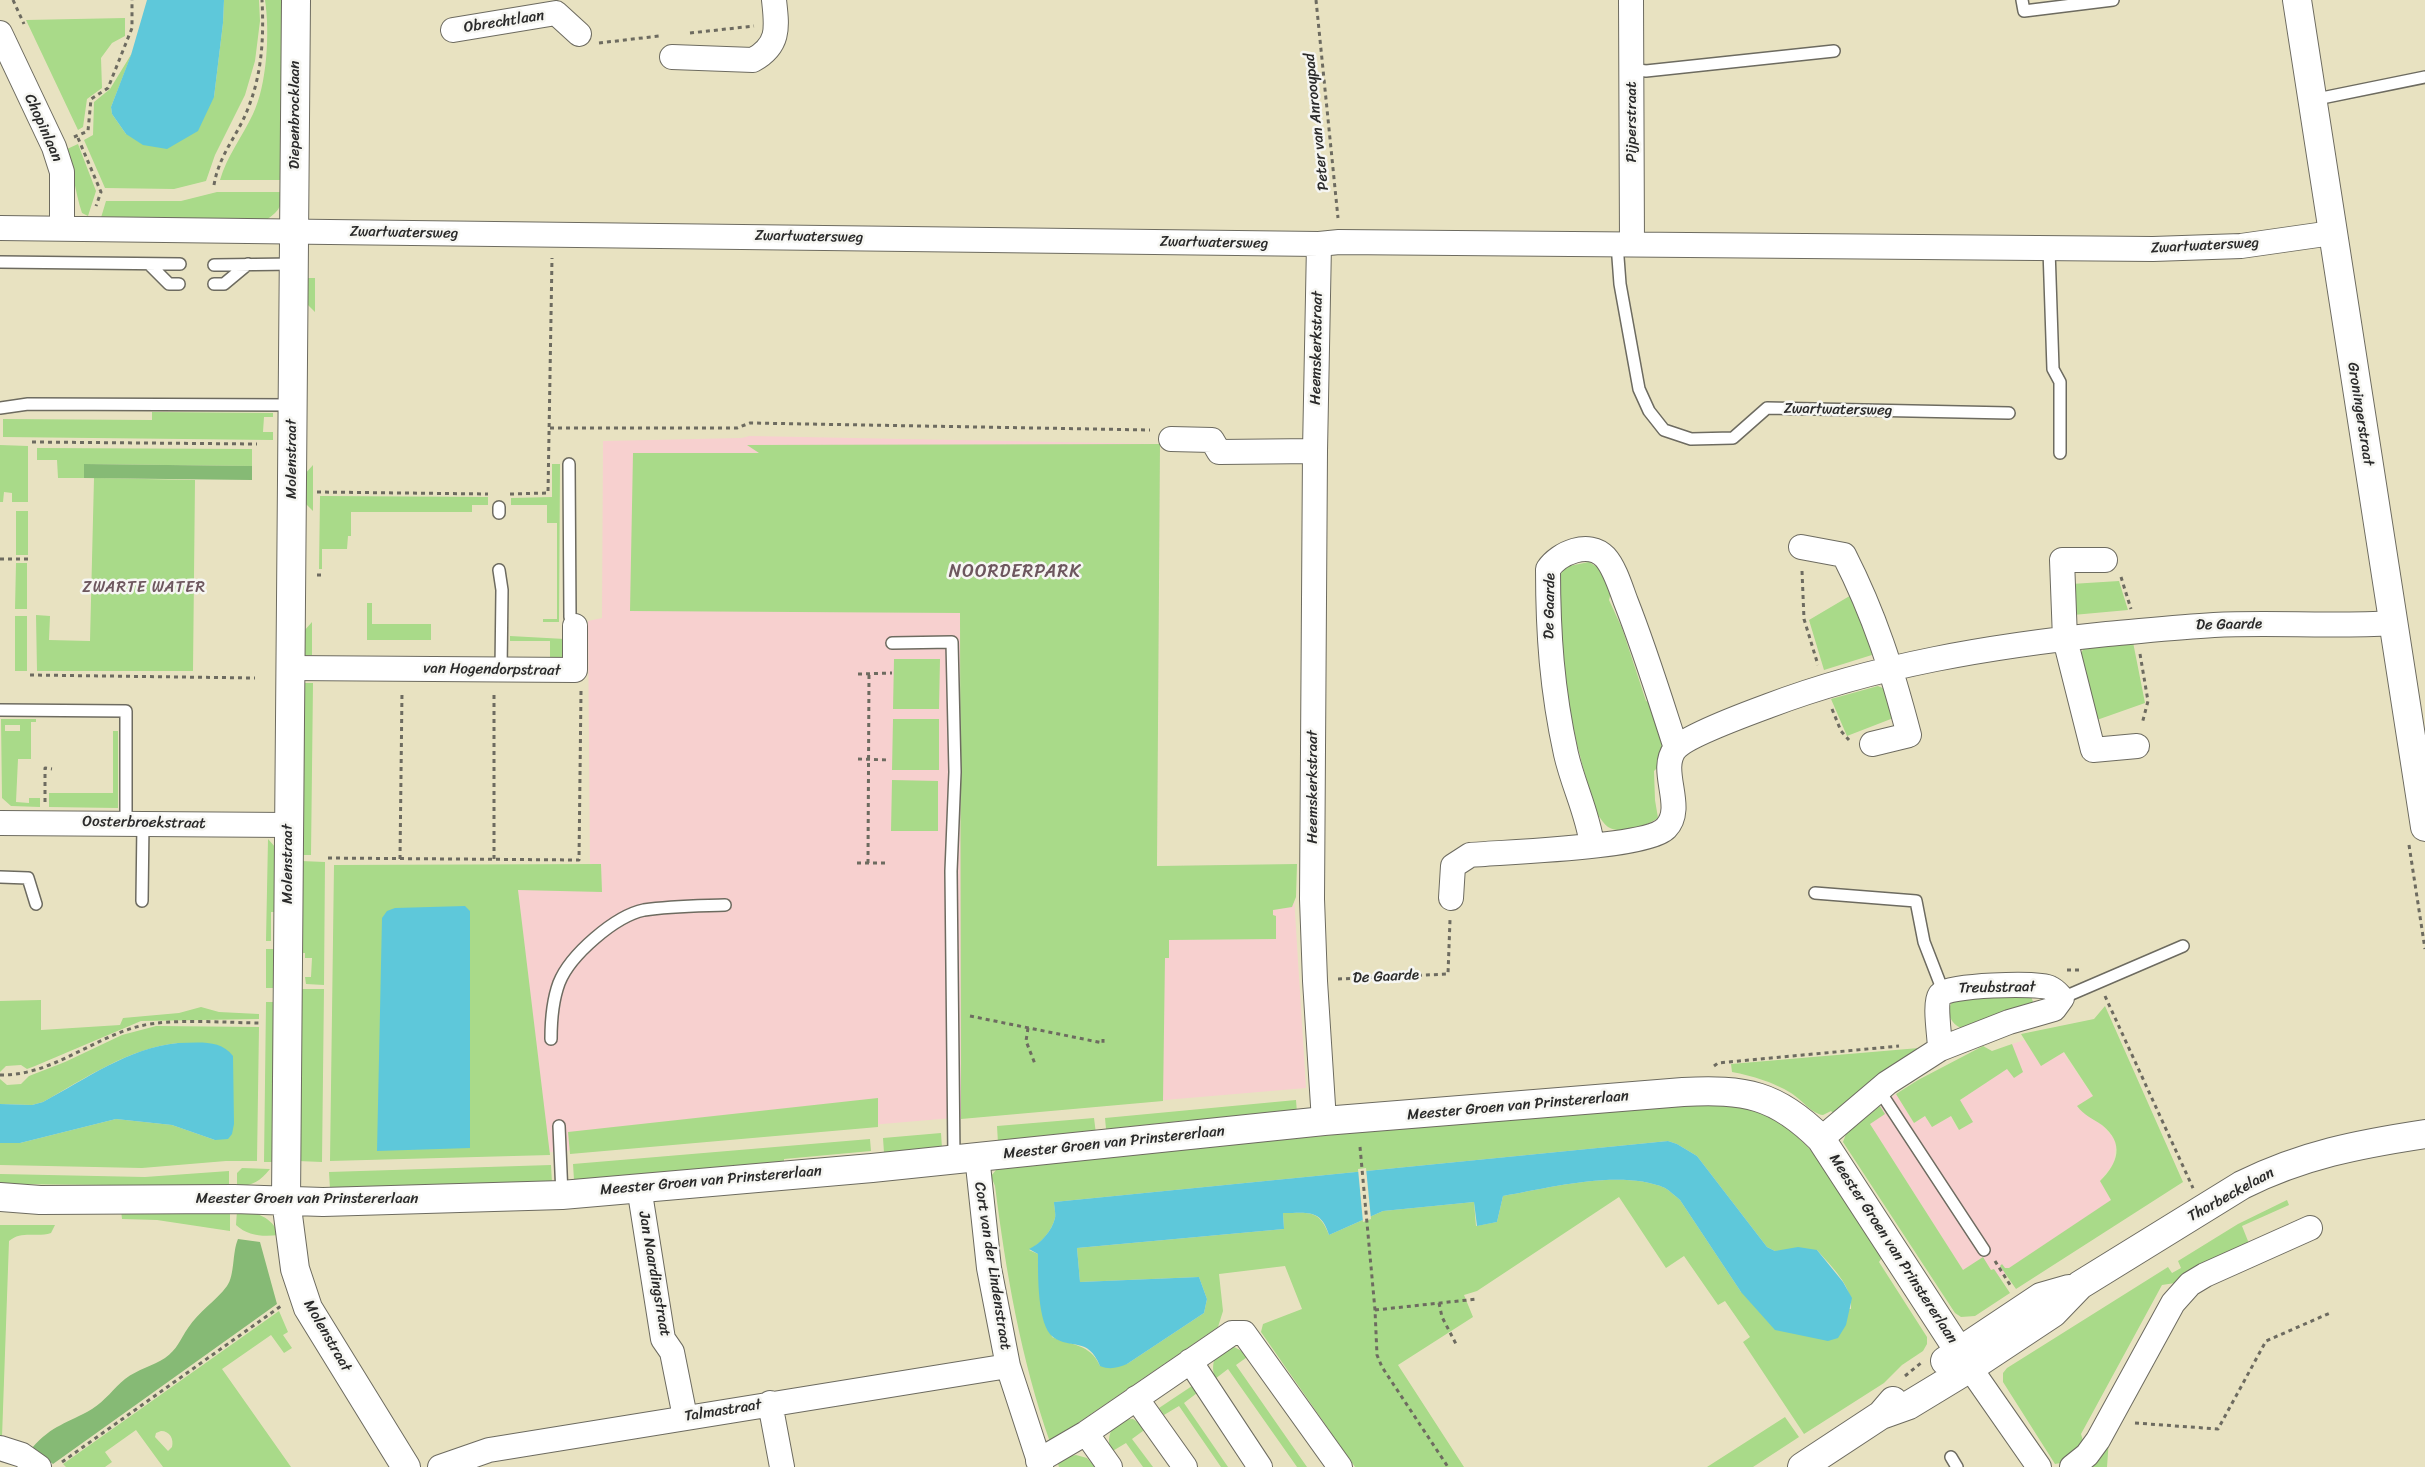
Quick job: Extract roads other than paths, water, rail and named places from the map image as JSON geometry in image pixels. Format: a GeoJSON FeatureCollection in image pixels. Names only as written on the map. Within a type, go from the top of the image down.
{"type":"FeatureCollection","features":[{"type":"Feature","properties":{"kind":"street","name":"Diepenbrocklaan"},"geometry":{"type":"LineString","coordinates":[[295,231],[296,0]]}},
{"type":"Feature","properties":{"kind":"street"},"geometry":{"type":"LineString","coordinates":[[672,57],[753,60],[764,54],[776,33],[774,0]]}},
{"type":"Feature","properties":{"kind":"street","name":"Pijperstraat"},"geometry":{"type":"LineString","coordinates":[[1625,244],[1631,69],[1631,0]]}},
{"type":"Feature","properties":{"kind":"street","name":"Groningerstraat"},"geometry":{"type":"LineString","coordinates":[[2297,0],[2393,623],[2411,708],[2425,827]]}},
{"type":"Feature","properties":{"kind":"street","name":"Obrechtlaan"},"geometry":{"type":"LineString","coordinates":[[453,30],[555,7],[579,34]]}},
{"type":"Feature","properties":{"kind":"street","name":"Chopinlaan"},"geometry":{"type":"LineString","coordinates":[[0,32],[54,147],[62,172],[62,228]]}},
{"type":"Feature","properties":{"kind":"street","name":"Zwartwatersweg"},"geometry":{"type":"LineString","coordinates":[[0,228],[2049,249],[2153,249],[2241,246],[2332,233]]}},
{"type":"Feature","properties":{"kind":"street","name":"Molenstraat"},"geometry":{"type":"LineString","coordinates":[[295,231],[286,1200],[295,1269],[308,1308],[406,1467]]}},
{"type":"Feature","properties":{"kind":"street","name":"Heemskerkstraat"},"geometry":{"type":"LineString","coordinates":[[1324,1122],[1312,899],[1315,451],[1329,243]]}},
{"type":"Feature","properties":{"kind":"street"},"geometry":{"type":"LineString","coordinates":[[1171,439],[1212,440],[1219,452],[1315,451]]}},
{"type":"Feature","properties":{"kind":"street"},"geometry":{"type":"LineString","coordinates":[[1801,547],[1844,556],[1867,600],[1892,669],[1909,735],[1872,744]]}},
{"type":"Feature","properties":{"kind":"street","name":"De Gaarde"},"geometry":{"type":"LineString","coordinates":[[1592,846],[1590,830],[1566,756],[1552,682],[1548,636],[1548,569],[1553,562],[1565,554],[1579,550],[1592,550],[1605,557],[1619,584],[1641,642],[1676,748]]}},
{"type":"Feature","properties":{"kind":"street"},"geometry":{"type":"LineString","coordinates":[[2105,560],[2062,560],[2065,638],[2093,750],[2136,746]]}},
{"type":"Feature","properties":{"kind":"street","name":"De Gaarde"},"geometry":{"type":"LineString","coordinates":[[1451,898],[1453,866],[1470,855],[1592,846],[1647,838],[1659,834],[1667,827],[1672,817],[1671,758],[1676,748],[1699,735],[1769,706],[1825,687],[1892,669],[1980,649],[2065,638],[2208,625],[2393,623]]}},
{"type":"Feature","properties":{"kind":"street","name":"van Hogendorpstraat"},"geometry":{"type":"LineString","coordinates":[[290,668],[574,670],[575,626]]}},
{"type":"Feature","properties":{"kind":"street","name":"Oosterbroekstraat"},"geometry":{"type":"LineString","coordinates":[[0,823],[289,825]]}},
{"type":"Feature","properties":{"kind":"street","name":"Treubstraat"},"geometry":{"type":"LineString","coordinates":[[1821,1139],[1879,1090],[1940,1049],[2009,1022],[2054,1010],[2062,998],[2050,987],[1960,987],[1943,991],[1939,995],[1938,1004],[1940,1049]]}},
{"type":"Feature","properties":{"kind":"street","name":"Meester Groen van Prinstererlaan"},"geometry":{"type":"LineString","coordinates":[[0,1197],[40,1200],[286,1200],[323,1202],[562,1194],[965,1158],[1324,1122],[1683,1092],[1734,1091],[1764,1099],[1794,1115],[1821,1139],[1965,1360],[2039,1467]]}},
{"type":"Feature","properties":{"kind":"street","name":"Thorbeckelaan"},"geometry":{"type":"LineString","coordinates":[[1802,1467],[1881,1415],[1902,1392],[2053,1313],[2080,1285],[2220,1198],[2264,1174],[2337,1149],[2425,1134]]}},
{"type":"Feature","properties":{"kind":"street","name":"Cort van der Lindenstraat"},"geometry":{"type":"LineString","coordinates":[[965,1158],[1008,1366],[1039,1464],[1232,1333],[1244,1333],[1340,1467]]}},
{"type":"Feature","properties":{"kind":"street","name":"Jan Naardingstraat"},"geometry":{"type":"LineString","coordinates":[[639,1187],[663,1339],[672,1352],[685,1417]]}},
{"type":"Feature","properties":{"kind":"street"},"geometry":{"type":"LineString","coordinates":[[2072,1467],[2086,1455],[2098,1440],[2173,1303],[2186,1287],[2204,1275],[2310,1228]]}},
{"type":"Feature","properties":{"kind":"street"},"geometry":{"type":"LineString","coordinates":[[1190,1361],[1260,1467]]}},
{"type":"Feature","properties":{"kind":"street","name":"Talmastraat"},"geometry":{"type":"LineString","coordinates":[[440,1467],[489,1450],[770,1403],[1008,1366]]}},
{"type":"Feature","properties":{"kind":"street"},"geometry":{"type":"LineString","coordinates":[[1136,1398],[1185,1467]]}},
{"type":"Feature","properties":{"kind":"street"},"geometry":{"type":"LineString","coordinates":[[770,1403],[782,1467]]}},
{"type":"Feature","properties":{"kind":"street"},"geometry":{"type":"LineString","coordinates":[[1086,1433],[1110,1467]]}},
{"type":"Feature","properties":{"kind":"street"},"geometry":{"type":"LineString","coordinates":[[0,1448],[22,1456],[39,1467]]}},
{"type":"Feature","properties":{"kind":"lane"},"geometry":{"type":"LineString","coordinates":[[2022,0],[2024,11],[2113,0]]}},
{"type":"Feature","properties":{"kind":"lane"},"geometry":{"type":"LineString","coordinates":[[1631,69],[1646,70],[1834,51]]}},
{"type":"Feature","properties":{"kind":"lane"},"geometry":{"type":"LineString","coordinates":[[2312,100],[2425,77]]}},
{"type":"Feature","properties":{"kind":"lane","name":"Zwartwatersweg"},"geometry":{"type":"LineString","coordinates":[[1625,244],[1620,284],[1639,389],[1655,419],[1664,430],[1691,439],[1733,438],[1767,408],[2009,413]]}},
{"type":"Feature","properties":{"kind":"lane"},"geometry":{"type":"LineString","coordinates":[[2049,249],[2053,369],[2060,382],[2060,454]]}},
{"type":"Feature","properties":{"kind":"lane"},"geometry":{"type":"LineString","coordinates":[[0,262],[180,264]]}},
{"type":"Feature","properties":{"kind":"lane"},"geometry":{"type":"LineString","coordinates":[[149,264],[169,284],[179,284]]}},
{"type":"Feature","properties":{"kind":"lane"},"geometry":{"type":"LineString","coordinates":[[214,264],[295,264]]}},
{"type":"Feature","properties":{"kind":"lane"},"geometry":{"type":"LineString","coordinates":[[214,284],[224,284],[248,264]]}},
{"type":"Feature","properties":{"kind":"lane"},"geometry":{"type":"LineString","coordinates":[[0,408],[28,404],[293,405]]}},
{"type":"Feature","properties":{"kind":"lane","name":"van Hogendorpstraat"},"geometry":{"type":"LineString","coordinates":[[569,464],[570,617],[575,626]]}},
{"type":"Feature","properties":{"kind":"lane"},"geometry":{"type":"LineString","coordinates":[[498,670],[502,590],[499,570]]}},
{"type":"Feature","properties":{"kind":"lane"},"geometry":{"type":"LineString","coordinates":[[892,643],[952,642],[955,772],[951,871],[953,1012],[965,1158]]}},
{"type":"Feature","properties":{"kind":"lane"},"geometry":{"type":"LineString","coordinates":[[0,710],[126,710],[142,901]]}},
{"type":"Feature","properties":{"kind":"lane"},"geometry":{"type":"LineString","coordinates":[[0,877],[28,878],[36,904]]}},
{"type":"Feature","properties":{"kind":"lane"},"geometry":{"type":"LineString","coordinates":[[1815,893],[1916,901],[1924,942],[1943,991]]}},
{"type":"Feature","properties":{"kind":"lane"},"geometry":{"type":"LineString","coordinates":[[551,1040],[551,1018],[560,981],[570,966],[617,920],[643,911],[724,905]]}},
{"type":"Feature","properties":{"kind":"lane"},"geometry":{"type":"LineString","coordinates":[[2062,998],[2183,946]]}},
{"type":"Feature","properties":{"kind":"lane"},"geometry":{"type":"LineString","coordinates":[[1879,1090],[1984,1250]]}},
{"type":"Feature","properties":{"kind":"lane"},"geometry":{"type":"LineString","coordinates":[[559,1126],[562,1194]]}},
{"type":"Feature","properties":{"kind":"water"},"geometry":{"type":"Polygon","coordinates":[[[147,0],[224,0],[214,97],[198,131],[167,149],[143,145],[126,134],[112,114],[111,107],[131,55],[147,0]]]}},
{"type":"Feature","properties":{"kind":"water"},"geometry":{"type":"Polygon","coordinates":[[[465,906],[470,911],[470,1148],[377,1151],[382,918],[387,911],[395,908],[465,906]]]}},
{"type":"Feature","properties":{"kind":"water"},"geometry":{"type":"Polygon","coordinates":[[[178,1043],[215,1044],[233,1056],[234,1124],[232,1134],[228,1139],[215,1140],[172,1125],[116,1119],[20,1143],[0,1143],[0,1104],[32,1105],[43,1102],[125,1058],[142,1051],[178,1043]]]}},
{"type":"Feature","properties":{"kind":"water"},"geometry":{"type":"Polygon","coordinates":[[[1668,1141],[1697,1156],[1767,1247],[1775,1251],[1798,1247],[1817,1250],[1843,1282],[1852,1298],[1846,1325],[1838,1338],[1828,1341],[1775,1330],[1741,1292],[1680,1200],[1665,1188],[1627,1180],[1585,1182],[1503,1196],[1497,1222],[1477,1226],[1474,1202],[1383,1211],[1329,1235],[1326,1226],[1317,1216],[1306,1213],[1283,1213],[1284,1229],[1077,1248],[1080,1282],[1199,1277],[1207,1299],[1204,1313],[1127,1364],[1110,1368],[1100,1366],[1095,1357],[1085,1347],[1066,1343],[1053,1337],[1044,1322],[1041,1310],[1038,1254],[1029,1249],[1041,1240],[1051,1228],[1055,1216],[1054,1202],[1668,1141]]]}},
{"type":"Feature","properties":{"kind":"district","name":"NOORDERPARK"},"geometry":{"type":"Point","coordinates":[1015,572]}},
{"type":"Feature","properties":{"kind":"district","name":"ZWARTE WATER"},"geometry":{"type":"Point","coordinates":[144,588]}}]}
